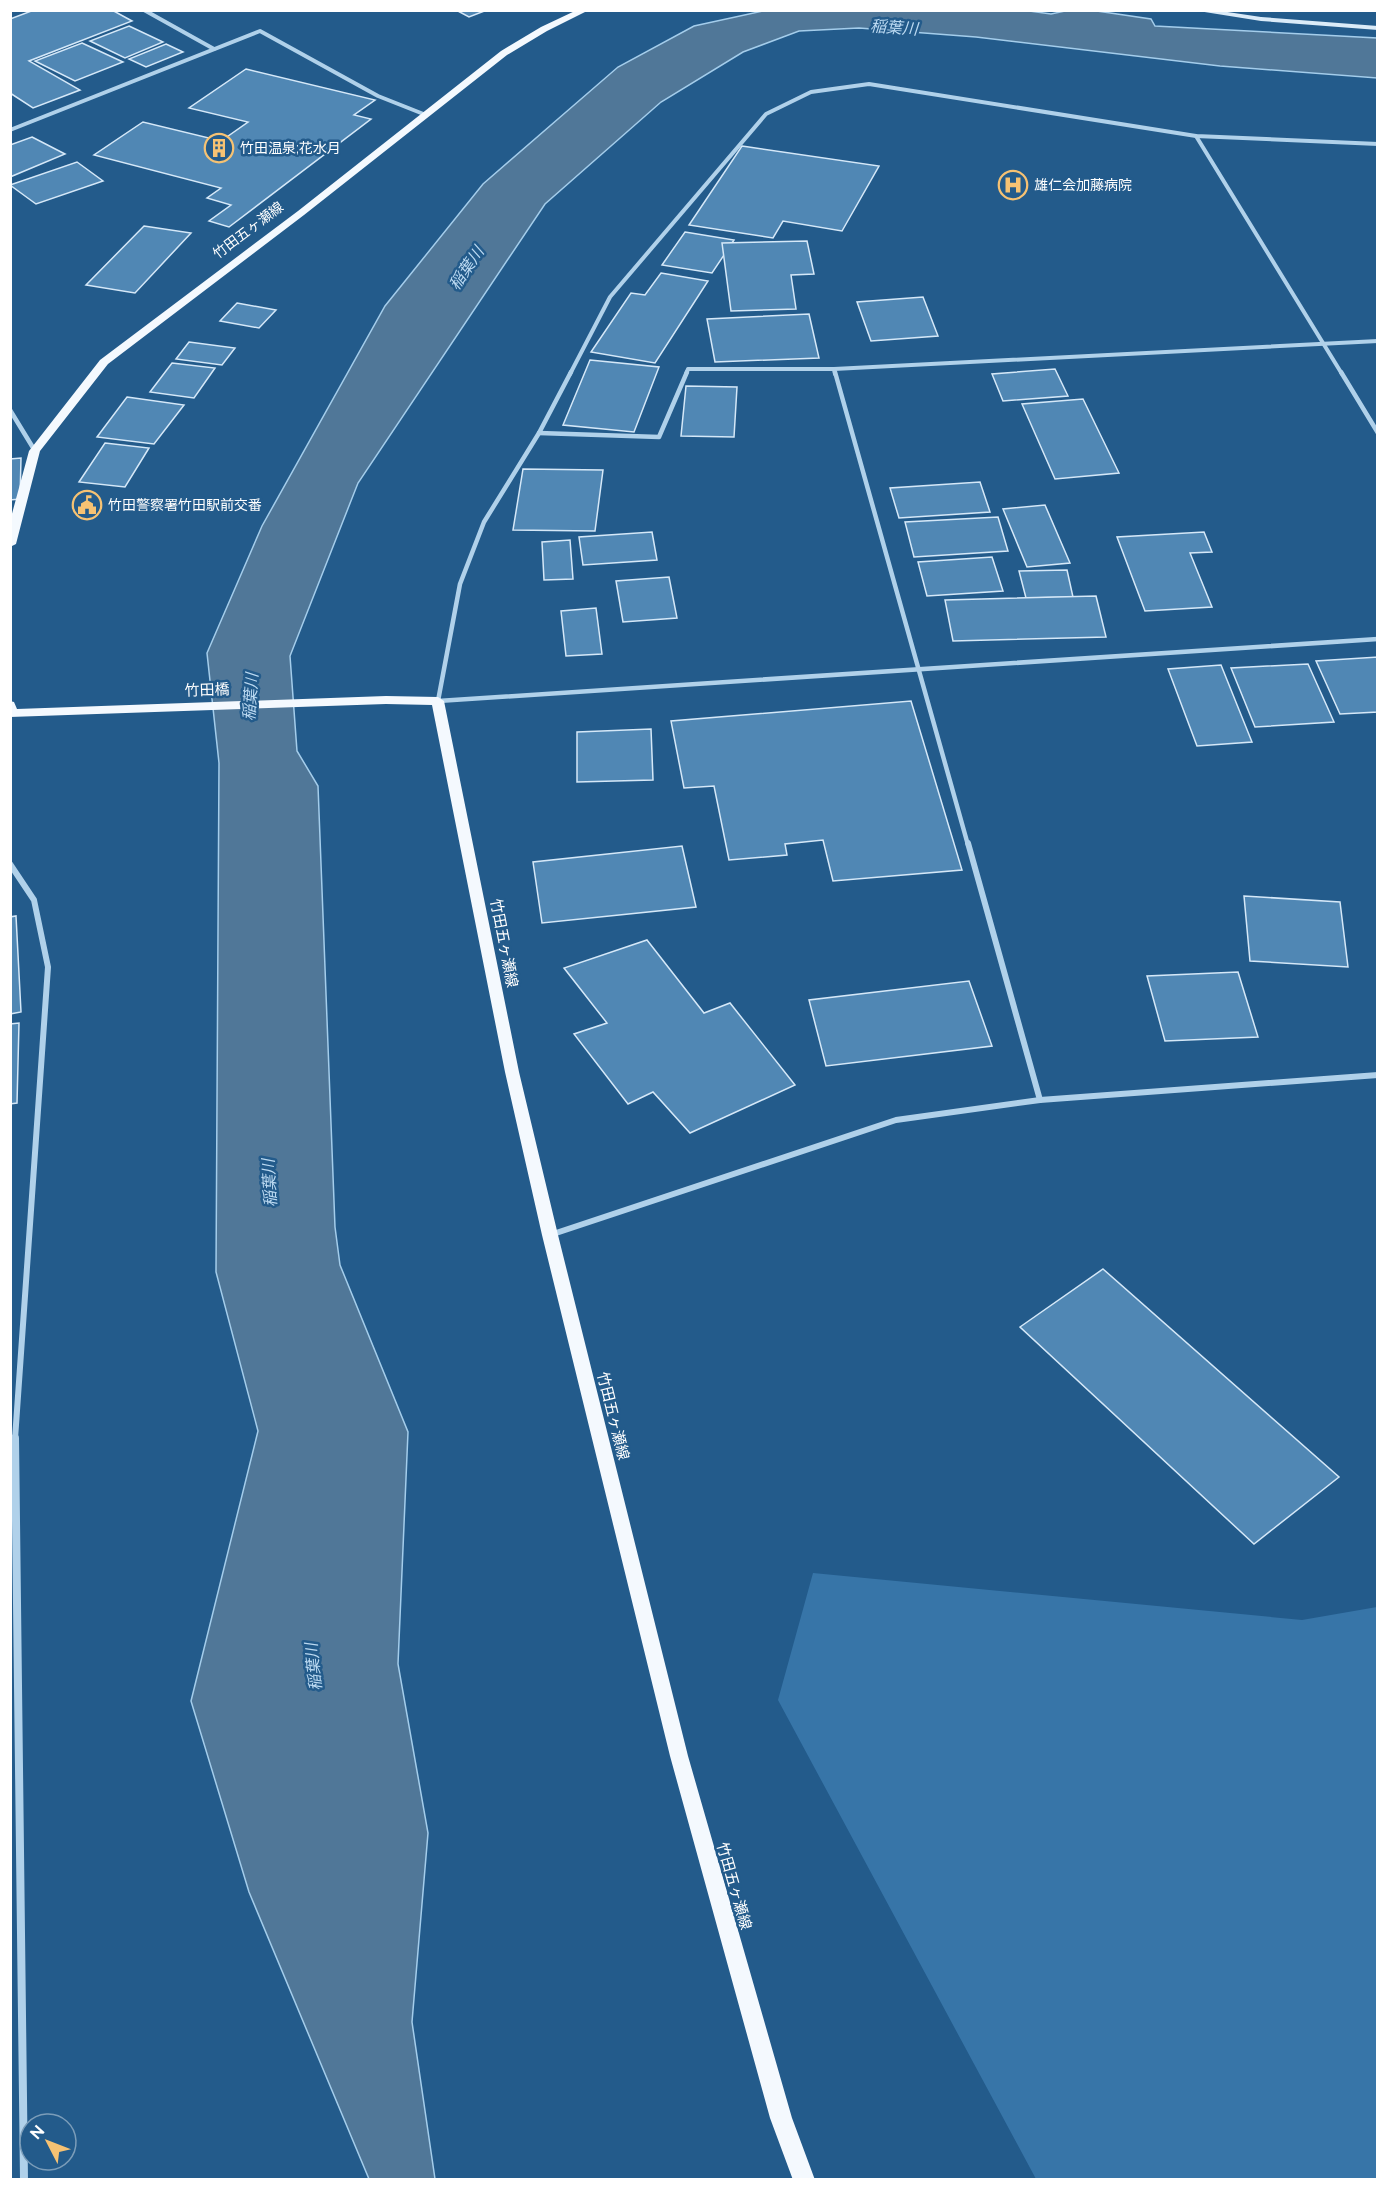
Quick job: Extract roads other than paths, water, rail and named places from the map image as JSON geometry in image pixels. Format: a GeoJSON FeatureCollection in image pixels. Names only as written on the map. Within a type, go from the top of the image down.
{"type":"FeatureCollection","features":[{"type":"Feature","properties":{"kind":"main road","name":"竹田五ヶ瀬線"},"geometry":{"type":"LineString","coordinates":[[10,544],[35,451],[104,362],[426,116],[504,53],[543,29],[585,10]]}},
{"type":"Feature","properties":{"kind":"main road","name":"竹田橋"},"geometry":{"type":"LineString","coordinates":[[11,712],[386,700],[438,702]]}},
{"type":"Feature","properties":{"kind":"main road","name":"竹田五ヶ瀬線"},"geometry":{"type":"LineString","coordinates":[[438,702],[512,1072],[679,1756],[781,2118],[804,2180]]}},
{"type":"Feature","properties":{"kind":"street"},"geometry":{"type":"LineString","coordinates":[[144,10],[214,49]]}},
{"type":"Feature","properties":{"kind":"street"},"geometry":{"type":"LineString","coordinates":[[1195,10],[1262,19],[1377,28]]}},
{"type":"Feature","properties":{"kind":"street"},"geometry":{"type":"LineString","coordinates":[[10,130],[260,31],[378,96],[426,116]]}},
{"type":"Feature","properties":{"kind":"street"},"geometry":{"type":"LineString","coordinates":[[1377,144],[1196,136],[868,84],[811,92],[766,114],[610,297],[539,433],[484,522],[464,574],[438,702],[1377,639]]}},
{"type":"Feature","properties":{"kind":"street"},"geometry":{"type":"LineString","coordinates":[[1196,136],[1377,433]]}},
{"type":"Feature","properties":{"kind":"street"},"geometry":{"type":"LineString","coordinates":[[539,433],[659,437],[688,369],[834,369],[1377,341]]}},
{"type":"Feature","properties":{"kind":"street"},"geometry":{"type":"LineString","coordinates":[[834,369],[1040,1100]]}},
{"type":"Feature","properties":{"kind":"street"},"geometry":{"type":"LineString","coordinates":[[10,410],[35,451]]}},
{"type":"Feature","properties":{"kind":"street"},"geometry":{"type":"LineString","coordinates":[[10,864],[34,900],[48,967],[14,1447],[24,2180]]}},
{"type":"Feature","properties":{"kind":"street"},"geometry":{"type":"LineString","coordinates":[[550,1235],[896,1120],[1040,1100],[1377,1075]]}},
{"type":"Feature","properties":{"kind":"water","name":"稲葉川"},"geometry":{"type":"Polygon","coordinates":[[[767,10],[1022,10],[1051,14],[1090,10],[1151,19],[1155,26],[1377,38],[1377,78],[1220,66],[976,37],[859,28],[799,31],[743,52],[661,102],[545,204],[358,483],[290,656],[297,751],[318,786],[335,1227],[340,1265],[408,1432],[398,1664],[428,1833],[412,2022],[435,2179],[369,2179],[249,1892],[191,1701],[258,1431],[216,1272],[219,763],[207,653],[262,526],[385,306],[483,184],[618,67],[694,26],[767,10]]]}},
{"type":"Feature","properties":{"kind":"place","name":"竹田温泉;花水月"},"geometry":{"type":"Point","coordinates":[219,148]}},
{"type":"Feature","properties":{"kind":"place","name":"雄仁会加藤病院"},"geometry":{"type":"Point","coordinates":[1013,185]}},
{"type":"Feature","properties":{"kind":"place","name":"竹田警察署竹田駅前交番"},"geometry":{"type":"Point","coordinates":[87,505]}}]}
